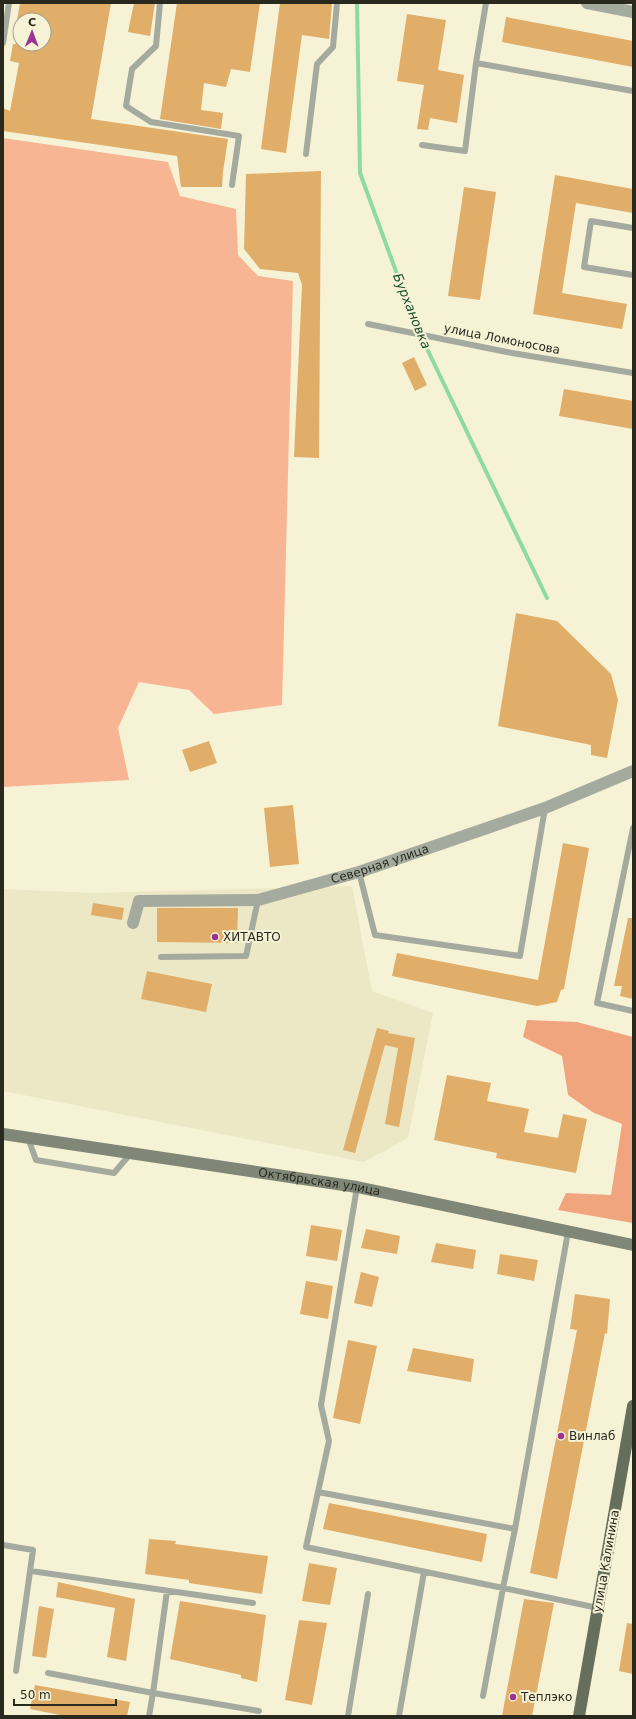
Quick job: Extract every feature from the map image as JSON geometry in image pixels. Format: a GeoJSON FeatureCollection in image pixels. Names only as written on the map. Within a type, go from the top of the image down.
{"type":"FeatureCollection","features":[{"type":"Feature","properties":{"kind":"main road","name":"Октябрьская улица"},"geometry":{"type":"LineString","coordinates":[[3,1134],[357,1187],[633,1245]]}},
{"type":"Feature","properties":{"kind":"main road","name":"улица Калинина"},"geometry":{"type":"LineString","coordinates":[[579,1716],[633,1406]]}},
{"type":"Feature","properties":{"kind":"street"},"geometry":{"type":"LineString","coordinates":[[587,3],[633,12]]}},
{"type":"Feature","properties":{"kind":"street","name":"Северная улица"},"geometry":{"type":"LineString","coordinates":[[133,923],[139,901],[258,900],[360,872],[545,808],[633,771]]}},
{"type":"Feature","properties":{"kind":"lane"},"geometry":{"type":"LineString","coordinates":[[3,43],[9,3]]}},
{"type":"Feature","properties":{"kind":"lane"},"geometry":{"type":"LineString","coordinates":[[160,3],[156,46],[132,69],[126,106],[151,122],[239,136],[232,186]]}},
{"type":"Feature","properties":{"kind":"lane"},"geometry":{"type":"LineString","coordinates":[[306,154],[317,64],[333,47],[337,3]]}},
{"type":"Feature","properties":{"kind":"lane"},"geometry":{"type":"LineString","coordinates":[[422,145],[465,151],[476,63],[486,3]]}},
{"type":"Feature","properties":{"kind":"lane"},"geometry":{"type":"LineString","coordinates":[[476,63],[633,91]]}},
{"type":"Feature","properties":{"kind":"lane"},"geometry":{"type":"LineString","coordinates":[[633,228],[591,222],[584,267],[633,275]]}},
{"type":"Feature","properties":{"kind":"lane","name":"улица Ломоносова"},"geometry":{"type":"LineString","coordinates":[[368,324],[512,353],[617,371],[633,372]]}},
{"type":"Feature","properties":{"kind":"lane"},"geometry":{"type":"LineString","coordinates":[[360,872],[375,935],[520,956],[545,808]]}},
{"type":"Feature","properties":{"kind":"lane"},"geometry":{"type":"LineString","coordinates":[[633,828],[597,1003],[633,1012]]}},
{"type":"Feature","properties":{"kind":"lane"},"geometry":{"type":"LineString","coordinates":[[161,957],[246,956],[258,900]]}},
{"type":"Feature","properties":{"kind":"lane"},"geometry":{"type":"LineString","coordinates":[[28,1138],[36,1160],[114,1173],[131,1153]]}},
{"type":"Feature","properties":{"kind":"lane"},"geometry":{"type":"LineString","coordinates":[[357,1187],[321,1405],[329,1441],[306,1547],[598,1608]]}},
{"type":"Feature","properties":{"kind":"lane"},"geometry":{"type":"LineString","coordinates":[[483,1696],[515,1529],[568,1232]]}},
{"type":"Feature","properties":{"kind":"lane"},"geometry":{"type":"LineString","coordinates":[[318,1492],[515,1529]]}},
{"type":"Feature","properties":{"kind":"lane"},"geometry":{"type":"LineString","coordinates":[[3,1545],[33,1550],[16,1671]]}},
{"type":"Feature","properties":{"kind":"lane"},"geometry":{"type":"LineString","coordinates":[[31,1571],[253,1603]]}},
{"type":"Feature","properties":{"kind":"lane"},"geometry":{"type":"LineString","coordinates":[[399,1716],[424,1572]]}},
{"type":"Feature","properties":{"kind":"lane"},"geometry":{"type":"LineString","coordinates":[[149,1716],[167,1591]]}},
{"type":"Feature","properties":{"kind":"lane"},"geometry":{"type":"LineString","coordinates":[[348,1716],[368,1594]]}},
{"type":"Feature","properties":{"kind":"lane"},"geometry":{"type":"LineString","coordinates":[[48,1673],[259,1711]]}},
{"type":"Feature","properties":{"kind":"shaded area"},"geometry":{"type":"Polygon","coordinates":[[[3,138],[168,162],[180,196],[236,209],[238,255],[258,276],[293,281],[282,705],[214,714],[189,690],[139,682],[118,728],[129,780],[3,787],[3,138]]]}},
{"type":"Feature","properties":{"kind":"shaded area"},"geometry":{"type":"Polygon","coordinates":[[[352,886],[372,991],[433,1013],[408,1138],[364,1162],[3,1091],[3,889],[93,893],[352,886]]]}},
{"type":"Feature","properties":{"kind":"shaded area"},"geometry":{"type":"Polygon","coordinates":[[[527,1020],[577,1022],[633,1037],[633,1223],[558,1210],[566,1193],[611,1195],[622,1124],[594,1113],[568,1095],[562,1056],[523,1037],[527,1020]]]}},
{"type":"Feature","properties":{"kind":"building"},"geometry":{"type":"Polygon","coordinates":[[[20,3],[111,3],[91,119],[228,139],[222,187],[181,187],[177,156],[3,131],[3,108],[10,111],[19,63],[10,61],[12,50],[12,52],[52,52],[52,12],[18,12],[20,3]]]}},
{"type":"Feature","properties":{"kind":"building"},"geometry":{"type":"Polygon","coordinates":[[[134,3],[155,3],[150,36],[128,32],[134,3]]]}},
{"type":"Feature","properties":{"kind":"building"},"geometry":{"type":"Polygon","coordinates":[[[177,3],[260,3],[250,72],[231,69],[226,87],[204,83],[201,110],[223,113],[221,129],[160,119],[177,3]]]}},
{"type":"Feature","properties":{"kind":"building"},"geometry":{"type":"Polygon","coordinates":[[[280,3],[332,4],[329,39],[302,35],[286,153],[261,149],[280,3]]]}},
{"type":"Feature","properties":{"kind":"building"},"geometry":{"type":"Polygon","coordinates":[[[407,14],[446,20],[438,70],[464,75],[457,123],[430,118],[428,130],[417,129],[424,85],[397,81],[407,14]]]}},
{"type":"Feature","properties":{"kind":"building"},"geometry":{"type":"Polygon","coordinates":[[[506,17],[633,41],[633,67],[502,42],[506,17]]]}},
{"type":"Feature","properties":{"kind":"building"},"geometry":{"type":"Polygon","coordinates":[[[321,171],[319,458],[294,457],[302,285],[298,273],[260,269],[244,249],[246,174],[321,171]]]}},
{"type":"Feature","properties":{"kind":"building"},"geometry":{"type":"Polygon","coordinates":[[[555,175],[633,189],[633,213],[576,203],[562,293],[627,304],[622,329],[533,314],[555,175]]]}},
{"type":"Feature","properties":{"kind":"building"},"geometry":{"type":"Polygon","coordinates":[[[464,187],[496,192],[480,300],[448,296],[464,187]]]}},
{"type":"Feature","properties":{"kind":"building"},"geometry":{"type":"Polygon","coordinates":[[[414,357],[427,385],[415,391],[402,363],[414,357]]]}},
{"type":"Feature","properties":{"kind":"building"},"geometry":{"type":"Polygon","coordinates":[[[564,389],[633,401],[633,429],[559,416],[564,389]]]}},
{"type":"Feature","properties":{"kind":"building"},"geometry":{"type":"Polygon","coordinates":[[[516,613],[557,621],[611,674],[618,700],[607,758],[591,755],[591,745],[498,726],[516,613]]]}},
{"type":"Feature","properties":{"kind":"building"},"geometry":{"type":"Polygon","coordinates":[[[209,741],[217,763],[190,772],[182,750],[209,741]]]}},
{"type":"Feature","properties":{"kind":"building"},"geometry":{"type":"Polygon","coordinates":[[[293,805],[299,864],[270,867],[264,808],[293,805]]]}},
{"type":"Feature","properties":{"kind":"building"},"geometry":{"type":"Polygon","coordinates":[[[563,843],[589,848],[564,989],[561,990],[557,1002],[537,1006],[392,976],[397,953],[538,980],[563,843]]]}},
{"type":"Feature","properties":{"kind":"building"},"geometry":{"type":"Polygon","coordinates":[[[93,903],[124,908],[122,920],[91,915],[93,903]]]}},
{"type":"Feature","properties":{"kind":"building"},"geometry":{"type":"Polygon","coordinates":[[[157,908],[238,908],[237,943],[157,942],[157,908]]]}},
{"type":"Feature","properties":{"kind":"building"},"geometry":{"type":"Polygon","coordinates":[[[628,918],[633,918],[633,999],[620,996],[622,986],[614,986],[628,918]]]}},
{"type":"Feature","properties":{"kind":"building"},"geometry":{"type":"Polygon","coordinates":[[[147,971],[212,984],[206,1012],[141,999],[147,971]]]}},
{"type":"Feature","properties":{"kind":"building"},"geometry":{"type":"Polygon","coordinates":[[[377,1028],[389,1031],[388,1033],[415,1038],[399,1127],[385,1124],[398,1048],[385,1045],[355,1153],[343,1150],[377,1028]]]}},
{"type":"Feature","properties":{"kind":"building"},"geometry":{"type":"Polygon","coordinates":[[[447,1075],[491,1083],[487,1101],[529,1109],[524,1132],[558,1138],[563,1114],[587,1119],[576,1173],[496,1158],[497,1153],[434,1140],[447,1075]]]}},
{"type":"Feature","properties":{"kind":"building"},"geometry":{"type":"Polygon","coordinates":[[[311,1225],[342,1230],[337,1261],[306,1256],[311,1225]]]}},
{"type":"Feature","properties":{"kind":"building"},"geometry":{"type":"Polygon","coordinates":[[[366,1229],[400,1236],[397,1254],[361,1248],[366,1229]]]}},
{"type":"Feature","properties":{"kind":"building"},"geometry":{"type":"Polygon","coordinates":[[[436,1243],[476,1250],[473,1269],[431,1262],[436,1243]]]}},
{"type":"Feature","properties":{"kind":"building"},"geometry":{"type":"Polygon","coordinates":[[[500,1254],[538,1260],[534,1281],[497,1274],[500,1254]]]}},
{"type":"Feature","properties":{"kind":"building"},"geometry":{"type":"Polygon","coordinates":[[[361,1272],[379,1277],[372,1307],[354,1303],[361,1272]]]}},
{"type":"Feature","properties":{"kind":"building"},"geometry":{"type":"Polygon","coordinates":[[[306,1281],[333,1286],[328,1319],[300,1314],[306,1281]]]}},
{"type":"Feature","properties":{"kind":"building"},"geometry":{"type":"Polygon","coordinates":[[[575,1294],[610,1299],[607,1334],[605,1333],[557,1579],[530,1573],[577,1330],[570,1329],[575,1294]]]}},
{"type":"Feature","properties":{"kind":"building"},"geometry":{"type":"Polygon","coordinates":[[[348,1340],[377,1346],[360,1424],[333,1418],[348,1340]]]}},
{"type":"Feature","properties":{"kind":"building"},"geometry":{"type":"Polygon","coordinates":[[[413,1348],[474,1359],[471,1382],[407,1371],[413,1348]]]}},
{"type":"Feature","properties":{"kind":"building"},"geometry":{"type":"Polygon","coordinates":[[[329,1503],[487,1534],[482,1562],[323,1529],[329,1503]]]}},
{"type":"Feature","properties":{"kind":"building"},"geometry":{"type":"Polygon","coordinates":[[[149,1539],[176,1541],[175,1544],[268,1556],[262,1594],[189,1583],[189,1580],[145,1574],[149,1539]]]}},
{"type":"Feature","properties":{"kind":"building"},"geometry":{"type":"Polygon","coordinates":[[[309,1563],[337,1568],[330,1605],[302,1601],[309,1563]]]}},
{"type":"Feature","properties":{"kind":"building"},"geometry":{"type":"Polygon","coordinates":[[[58,1582],[135,1599],[126,1661],[107,1657],[115,1608],[56,1597],[58,1582]]]}},
{"type":"Feature","properties":{"kind":"building"},"geometry":{"type":"Polygon","coordinates":[[[524,1599],[554,1603],[532,1716],[502,1716],[524,1599]]]}},
{"type":"Feature","properties":{"kind":"building"},"geometry":{"type":"Polygon","coordinates":[[[180,1601],[266,1615],[257,1682],[241,1678],[241,1675],[170,1659],[180,1601]]]}},
{"type":"Feature","properties":{"kind":"building"},"geometry":{"type":"Polygon","coordinates":[[[39,1606],[54,1609],[46,1658],[32,1656],[39,1606]]]}},
{"type":"Feature","properties":{"kind":"building"},"geometry":{"type":"Polygon","coordinates":[[[299,1620],[327,1623],[312,1705],[285,1700],[299,1620]]]}},
{"type":"Feature","properties":{"kind":"building"},"geometry":{"type":"Polygon","coordinates":[[[627,1623],[633,1624],[633,1674],[619,1671],[627,1623]]]}},
{"type":"Feature","properties":{"kind":"building"},"geometry":{"type":"Polygon","coordinates":[[[35,1685],[130,1702],[127,1716],[65,1716],[30,1709],[35,1685]]]}},
{"type":"Feature","properties":{"kind":"waterway","name":"Бурхановка"},"geometry":{"type":"LineString","coordinates":[[357,3],[360,173],[416,326],[547,598]]}},
{"type":"Feature","properties":{"kind":"place","name":"ХИТАВТО"},"geometry":{"type":"Point","coordinates":[215,937]}},
{"type":"Feature","properties":{"kind":"place","name":"Винлаб"},"geometry":{"type":"Point","coordinates":[561,1436]}},
{"type":"Feature","properties":{"kind":"place","name":"Теплэко"},"geometry":{"type":"Point","coordinates":[513,1697]}}]}
